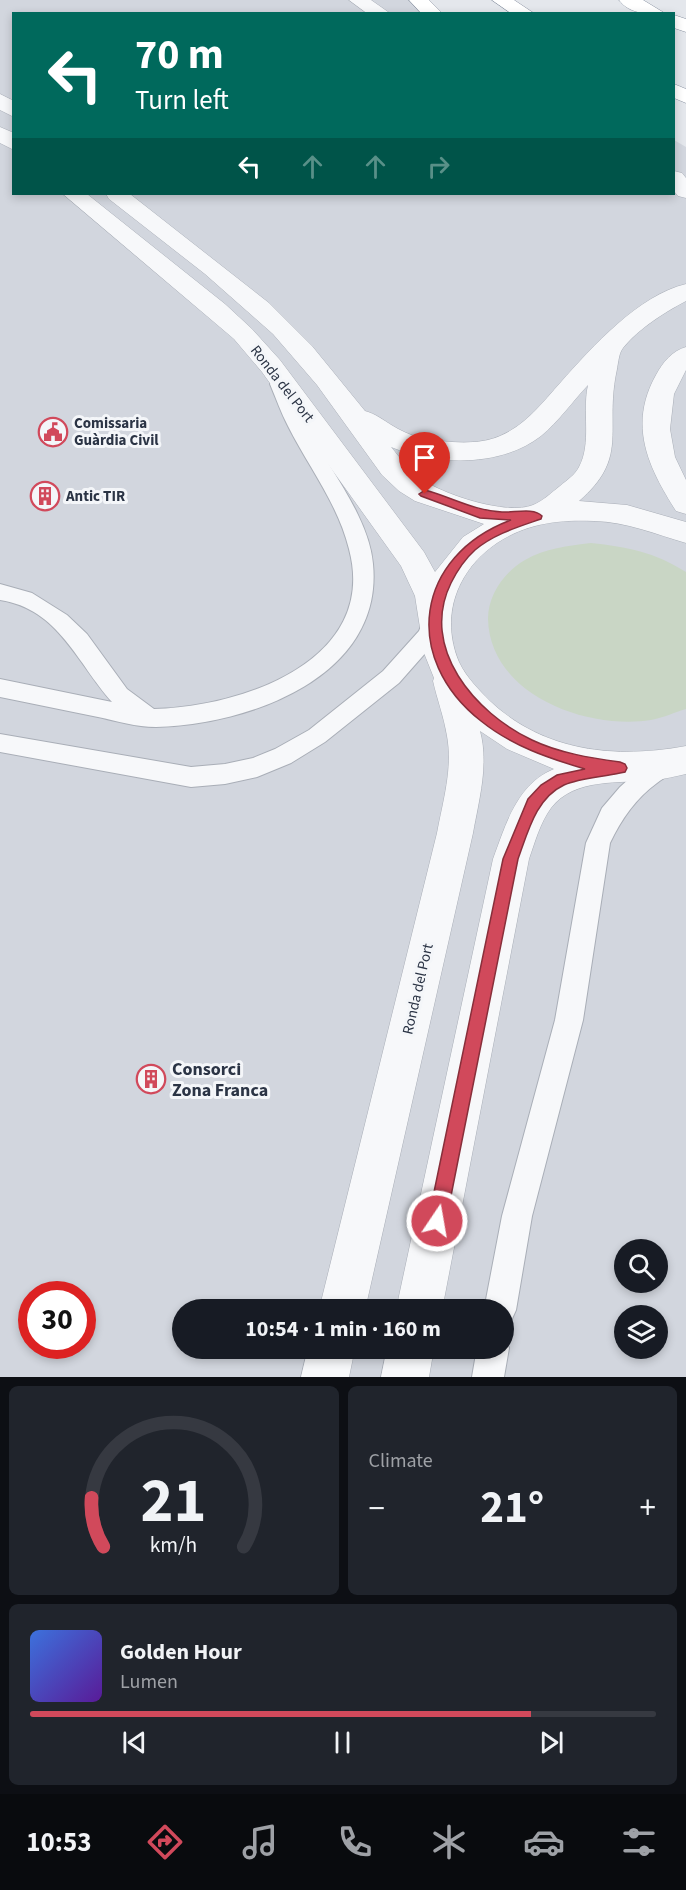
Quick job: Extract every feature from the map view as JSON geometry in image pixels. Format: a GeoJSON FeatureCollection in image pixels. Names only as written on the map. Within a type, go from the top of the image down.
{"type":"FeatureCollection","features":[{"type":"Feature","properties":{"kind":"highway"},"geometry":{"type":"LineString","coordinates":[[417,0],[432,12]]}},
{"type":"Feature","properties":{"kind":"highway"},"geometry":{"type":"LineString","coordinates":[[628,0],[653,12]]}},
{"type":"Feature","properties":{"kind":"highway"},"geometry":{"type":"LineString","coordinates":[[492,2],[520,12]]}},
{"type":"Feature","properties":{"kind":"street"},"geometry":{"type":"LineString","coordinates":[[358,0],[379,12]]}},
{"type":"Feature","properties":{"kind":"street"},"geometry":{"type":"LineString","coordinates":[[0,100],[12,109]]}},
{"type":"Feature","properties":{"kind":"street"},"geometry":{"type":"LineString","coordinates":[[0,133],[12,142]]}},
{"type":"Feature","properties":{"kind":"street"},"geometry":{"type":"LineString","coordinates":[[675,179],[686,191]]}},
{"type":"Feature","properties":{"kind":"street","name":"Ronda del Port"},"geometry":{"type":"LineString","coordinates":[[75,195],[216,309],[272,366],[413,560],[428,591],[438,645],[464,736],[464,785],[452,844],[345,1299]]}},
{"type":"Feature","properties":{"kind":"street"},"geometry":{"type":"LineString","coordinates":[[118,195],[238,289],[277,324],[348,408],[392,468],[409,484],[425,494],[480,514],[536,516],[594,510],[623,513],[654,520],[686,532]]}},
{"type":"Feature","properties":{"kind":"street"},"geometry":{"type":"LineString","coordinates":[[348,408],[385,436],[405,444],[449,451],[493,448],[529,432],[609,348],[660,305],[686,291]]}},
{"type":"Feature","properties":{"kind":"street"},"geometry":{"type":"LineString","coordinates":[[434,620],[441,592],[448,576],[470,547],[492,532],[536,516],[572,494],[584,482],[593,468],[598,453],[598,398],[609,348]]}},
{"type":"Feature","properties":{"kind":"street"},"geometry":{"type":"LineString","coordinates":[[686,355],[669,375],[660,395],[656,416],[657,442],[669,474],[686,504]]}},
{"type":"Feature","properties":{"kind":"street"},"geometry":{"type":"LineString","coordinates":[[446,668],[465,697],[486,717],[527,744],[584,763],[620,768],[646,768],[677,762]]}},
{"type":"Feature","properties":{"kind":"street"},"geometry":{"type":"LineString","coordinates":[[421,1299],[511,859],[533,803],[546,789],[562,779],[620,768]]}},
{"type":"Feature","properties":{"kind":"street"},"geometry":{"type":"LineString","coordinates":[[326,1377],[330,1359]]}},
{"type":"Feature","properties":{"kind":"street"},"geometry":{"type":"LineString","coordinates":[[405,1377],[409,1359]]}},
{"type":"Feature","properties":{"kind":"lane"},"geometry":{"type":"LineString","coordinates":[[0,688],[155,718],[220,711],[250,704],[275,693],[323,663],[342,643],[353,625],[360,605],[365,584],[363,562],[356,538],[332,488],[295,423],[272,366]]}},
{"type":"Feature","properties":{"kind":"lane"},"geometry":{"type":"LineString","coordinates":[[0,592],[26,598],[57,620],[85,646],[123,700],[138,711],[155,718]]}},
{"type":"Feature","properties":{"kind":"lane"},"geometry":{"type":"LineString","coordinates":[[0,743],[191,777],[225,774],[257,767],[283,756],[317,736],[391,677],[428,635],[434,620]]}},
{"type":"Feature","properties":{"kind":"lane"},"geometry":{"type":"LineString","coordinates":[[502,1299],[517,1216],[569,1020],[598,843],[611,815],[629,794],[648,776],[677,762]]}},
{"type":"Feature","properties":{"kind":"lane"},"geometry":{"type":"LineString","coordinates":[[488,1377],[492,1359]]}},
{"type":"Feature","properties":{"kind":"shaded area"},"geometry":{"type":"Polygon","coordinates":[[[0,0],[415,0],[436,12],[12,12],[12,195],[675,195],[675,141],[686,147],[686,1377],[0,1377],[0,0]]]}},
{"type":"Feature","properties":{"kind":"green space"},"geometry":{"type":"Polygon","coordinates":[[[591,543],[640,552],[663,560],[686,572],[686,709],[651,720],[626,722],[599,719],[546,702],[524,687],[505,668],[493,646],[488,619],[491,601],[499,585],[517,565],[533,556],[557,548],[591,543]]]}},
{"type":"Feature","properties":{"kind":"place","name":"Comissaria Guàrdia Civil"},"geometry":{"type":"Point","coordinates":[53,432]}},
{"type":"Feature","properties":{"kind":"place","name":"Antic TIR"},"geometry":{"type":"Point","coordinates":[45,496]}},
{"type":"Feature","properties":{"kind":"place","name":"Consorci Zona Franca"},"geometry":{"type":"Point","coordinates":[151,1079]}},
{"type":"Feature","properties":{"kind":"route"},"geometry":{"type":"LineString","coordinates":[[425,494],[480,514],[536,516],[514,522],[492,532],[470,547],[452,568],[441,592],[434,620],[438,645],[446,668],[465,697],[486,717],[527,744],[584,763],[620,768],[562,779],[546,789],[533,803],[523,826],[511,859],[437,1221]]}}]}
